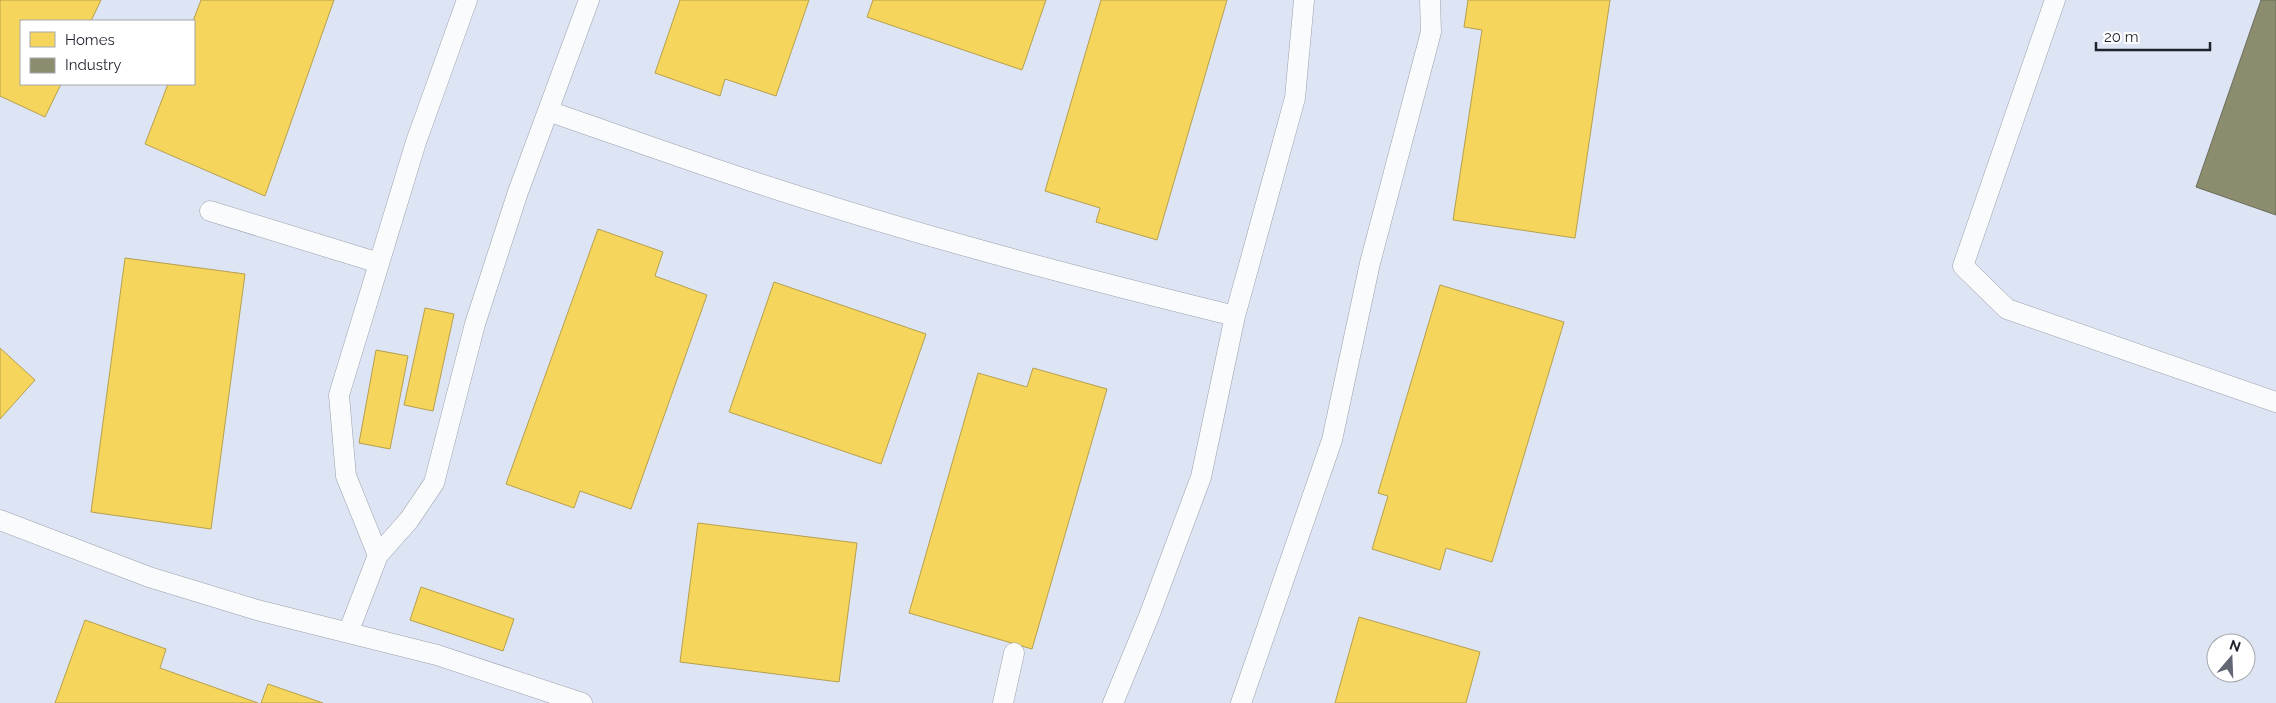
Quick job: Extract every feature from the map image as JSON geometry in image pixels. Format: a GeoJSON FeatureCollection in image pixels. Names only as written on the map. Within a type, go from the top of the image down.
{"type":"FeatureCollection","features":[{"type":"Feature","properties":{"kind":"lane"},"geometry":{"type":"LineString","coordinates":[[378,555],[346,476],[339,394],[416,142],[467,0]]}},
{"type":"Feature","properties":{"kind":"lane"},"geometry":{"type":"LineString","coordinates":[[348,633],[378,555],[409,520],[434,483],[475,324],[518,192],[589,0]]}},
{"type":"Feature","properties":{"kind":"lane"},"geometry":{"type":"LineString","coordinates":[[1113,703],[1149,616],[1201,477],[1236,316],[1295,98],[1304,0]]}},
{"type":"Feature","properties":{"kind":"lane"},"geometry":{"type":"LineString","coordinates":[[1241,703],[1332,440],[1370,263],[1431,32],[1430,0]]}},
{"type":"Feature","properties":{"kind":"lane"},"geometry":{"type":"LineString","coordinates":[[2055,0],[1963,266],[2007,309],[2276,402]]}},
{"type":"Feature","properties":{"kind":"lane"},"geometry":{"type":"LineString","coordinates":[[548,111],[748,180],[929,235],[1067,274],[1236,316]]}},
{"type":"Feature","properties":{"kind":"lane"},"geometry":{"type":"LineString","coordinates":[[210,211],[379,263]]}},
{"type":"Feature","properties":{"kind":"lane"},"geometry":{"type":"LineString","coordinates":[[0,520],[149,577],[257,610],[437,655],[582,703]]}},
{"type":"Feature","properties":{"kind":"lane"},"geometry":{"type":"LineString","coordinates":[[1003,703],[1014,653]]}},
{"type":"Feature","properties":{"kind":"building: Homes"},"geometry":{"type":"Polygon","coordinates":[[[0,0],[101,0],[91,20],[20,20],[20,85],[61,85],[45,117],[0,96],[0,0]]]}},
{"type":"Feature","properties":{"kind":"building: Homes"},"geometry":{"type":"Polygon","coordinates":[[[201,0],[334,0],[265,196],[145,144],[168,85],[195,85],[195,20],[193,20],[201,0]]]}},
{"type":"Feature","properties":{"kind":"building: Homes"},"geometry":{"type":"Polygon","coordinates":[[[680,0],[809,0],[776,96],[725,79],[720,96],[655,73],[680,0]]]}},
{"type":"Feature","properties":{"kind":"building: Homes"},"geometry":{"type":"Polygon","coordinates":[[[873,0],[1046,0],[1022,70],[867,17],[873,0]]]}},
{"type":"Feature","properties":{"kind":"building: Homes"},"geometry":{"type":"Polygon","coordinates":[[[1101,0],[1227,0],[1157,240],[1096,222],[1100,208],[1045,191],[1101,0]]]}},
{"type":"Feature","properties":{"kind":"building: Homes"},"geometry":{"type":"Polygon","coordinates":[[[1468,0],[1610,0],[1575,238],[1453,220],[1482,30],[1464,27],[1468,0]]]}},
{"type":"Feature","properties":{"kind":"building: Homes"},"geometry":{"type":"Polygon","coordinates":[[[598,229],[663,252],[655,276],[707,295],[631,509],[580,491],[574,508],[506,484],[598,229]]]}},
{"type":"Feature","properties":{"kind":"building: Homes"},"geometry":{"type":"Polygon","coordinates":[[[125,258],[245,274],[211,529],[91,512],[125,258]]]}},
{"type":"Feature","properties":{"kind":"building: Homes"},"geometry":{"type":"Polygon","coordinates":[[[774,282],[926,334],[881,464],[729,412],[774,282]]]}},
{"type":"Feature","properties":{"kind":"building: Homes"},"geometry":{"type":"Polygon","coordinates":[[[1440,285],[1564,322],[1492,562],[1446,548],[1440,570],[1372,549],[1388,496],[1378,493],[1440,285]]]}},
{"type":"Feature","properties":{"kind":"building: Homes"},"geometry":{"type":"Polygon","coordinates":[[[425,308],[454,314],[433,411],[404,405],[425,308]]]}},
{"type":"Feature","properties":{"kind":"building: Homes"},"geometry":{"type":"Polygon","coordinates":[[[0,348],[35,380],[0,419],[0,348]]]}},
{"type":"Feature","properties":{"kind":"building: Homes"},"geometry":{"type":"Polygon","coordinates":[[[376,350],[408,356],[390,449],[359,443],[376,350]]]}},
{"type":"Feature","properties":{"kind":"building: Homes"},"geometry":{"type":"Polygon","coordinates":[[[1033,368],[1107,389],[1032,649],[909,613],[978,373],[1027,387],[1033,368]]]}},
{"type":"Feature","properties":{"kind":"building: Homes"},"geometry":{"type":"Polygon","coordinates":[[[698,523],[857,543],[839,682],[680,662],[698,523]]]}},
{"type":"Feature","properties":{"kind":"building: Homes"},"geometry":{"type":"Polygon","coordinates":[[[421,587],[514,619],[503,651],[410,620],[421,587]]]}},
{"type":"Feature","properties":{"kind":"building: Homes"},"geometry":{"type":"Polygon","coordinates":[[[1359,617],[1480,652],[1466,703],[1335,703],[1359,617]]]}},
{"type":"Feature","properties":{"kind":"building: Homes"},"geometry":{"type":"Polygon","coordinates":[[[85,620],[166,649],[160,668],[258,703],[55,703],[85,620]]]}},
{"type":"Feature","properties":{"kind":"building: Homes"},"geometry":{"type":"Polygon","coordinates":[[[268,684],[323,703],[261,703],[268,684]]]}},
{"type":"Feature","properties":{"kind":"building: Industry"},"geometry":{"type":"Polygon","coordinates":[[[2261,0],[2276,0],[2276,215],[2196,187],[2261,0]]]}}]}
